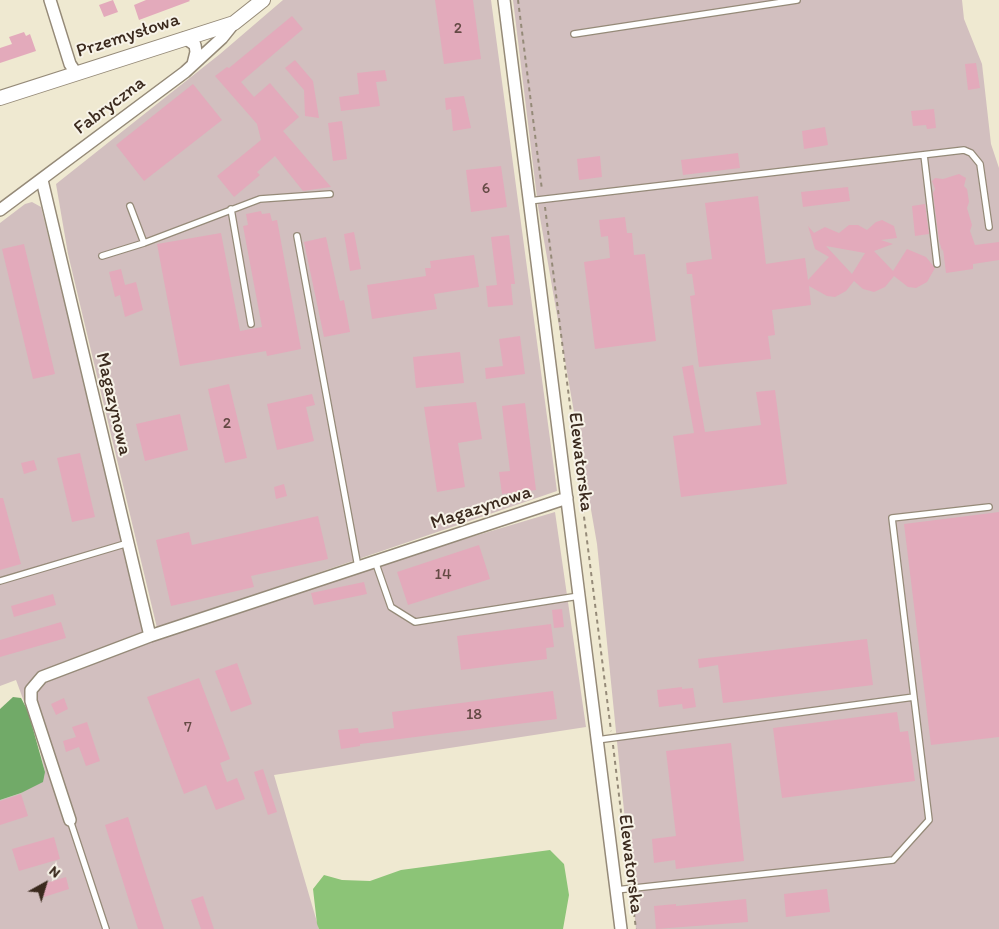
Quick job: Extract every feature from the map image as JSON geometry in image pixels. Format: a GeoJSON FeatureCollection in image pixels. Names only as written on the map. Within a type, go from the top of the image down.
{"type":"FeatureCollection","features":[{"type":"Feature","properties":{"kind":"street"},"geometry":{"type":"LineString","coordinates":[[50,0],[70,64],[76,73]]}},
{"type":"Feature","properties":{"kind":"street","name":"Przemysłowa"},"geometry":{"type":"LineString","coordinates":[[0,98],[234,23],[262,0]]}},
{"type":"Feature","properties":{"kind":"street","name":"Elewatorska"},"geometry":{"type":"LineString","coordinates":[[504,0],[621,929]]}},
{"type":"Feature","properties":{"kind":"street","name":"Fabryczna"},"geometry":{"type":"LineString","coordinates":[[0,210],[193,64],[222,38],[234,23]]}},
{"type":"Feature","properties":{"kind":"street"},"geometry":{"type":"LineString","coordinates":[[185,38],[194,46],[196,52],[193,64]]}},
{"type":"Feature","properties":{"kind":"street","name":"Magazynowa"},"geometry":{"type":"LineString","coordinates":[[42,180],[150,636]]}},
{"type":"Feature","properties":{"kind":"street","name":"Magazynowa"},"geometry":{"type":"LineString","coordinates":[[70,820],[31,701],[31,690],[42,677],[150,636],[567,498]]}},
{"type":"Feature","properties":{"kind":"lane"},"geometry":{"type":"LineString","coordinates":[[574,34],[797,0]]}},
{"type":"Feature","properties":{"kind":"lane"},"geometry":{"type":"LineString","coordinates":[[530,201],[964,150],[976,158],[980,164],[989,228]]}},
{"type":"Feature","properties":{"kind":"lane"},"geometry":{"type":"LineString","coordinates":[[924,155],[937,264]]}},
{"type":"Feature","properties":{"kind":"lane"},"geometry":{"type":"LineString","coordinates":[[102,256],[144,243],[260,199],[330,194]]}},
{"type":"Feature","properties":{"kind":"lane"},"geometry":{"type":"LineString","coordinates":[[130,206],[144,243]]}},
{"type":"Feature","properties":{"kind":"lane"},"geometry":{"type":"LineString","coordinates":[[231,209],[251,324]]}},
{"type":"Feature","properties":{"kind":"lane"},"geometry":{"type":"LineString","coordinates":[[297,236],[358,567]]}},
{"type":"Feature","properties":{"kind":"lane"},"geometry":{"type":"LineString","coordinates":[[616,890],[892,860],[929,820],[892,518],[989,507]]}},
{"type":"Feature","properties":{"kind":"lane"},"geometry":{"type":"LineString","coordinates":[[0,581],[128,543]]}},
{"type":"Feature","properties":{"kind":"lane"},"geometry":{"type":"LineString","coordinates":[[375,561],[390,607],[415,622],[579,596]]}},
{"type":"Feature","properties":{"kind":"lane"},"geometry":{"type":"LineString","coordinates":[[597,740],[914,697]]}},
{"type":"Feature","properties":{"kind":"lane"},"geometry":{"type":"LineString","coordinates":[[70,820],[106,929]]}},
{"type":"Feature","properties":{"kind":"path"},"geometry":{"type":"LineString","coordinates":[[518,0],[636,929]]}},
{"type":"Feature","properties":{"kind":"shaded area"},"geometry":{"type":"Polygon","coordinates":[[[283,0],[491,0],[557,491],[157,628],[68,254],[56,184],[220,54],[283,0]]]}},
{"type":"Feature","properties":{"kind":"shaded area"},"geometry":{"type":"Polygon","coordinates":[[[513,0],[962,0],[964,19],[982,64],[991,144],[999,168],[999,929],[636,929],[597,544],[538,206],[513,0]]]}},
{"type":"Feature","properties":{"kind":"shaded area"},"geometry":{"type":"Polygon","coordinates":[[[32,202],[41,207],[146,634],[555,512],[586,727],[274,775],[319,929],[0,929],[0,800],[21,793],[45,772],[36,734],[16,680],[0,686],[0,223],[25,204],[32,202]]]}},
{"type":"Feature","properties":{"kind":"green space"},"geometry":{"type":"Polygon","coordinates":[[[13,697],[21,698],[28,711],[45,772],[43,782],[21,793],[0,800],[0,709],[13,697]]]}},
{"type":"Feature","properties":{"kind":"green space"},"geometry":{"type":"Polygon","coordinates":[[[550,850],[564,864],[569,895],[563,929],[319,929],[317,924],[313,889],[324,875],[342,880],[370,881],[401,870],[550,850]]]}},
{"type":"Feature","properties":{"kind":"building"},"geometry":{"type":"Polygon","coordinates":[[[113,0],[118,12],[104,17],[99,5],[113,0]]]}},
{"type":"Feature","properties":{"kind":"building"},"geometry":{"type":"Polygon","coordinates":[[[146,0],[190,1],[139,20],[134,5],[146,0]]]}},
{"type":"Feature","properties":{"kind":"building"},"geometry":{"type":"Polygon","coordinates":[[[435,0],[473,0],[481,59],[444,64],[435,0]]]}},
{"type":"Feature","properties":{"kind":"building"},"geometry":{"type":"Polygon","coordinates":[[[292,16],[303,29],[241,82],[254,97],[270,83],[299,117],[283,131],[331,187],[303,191],[275,156],[257,172],[260,175],[234,197],[217,176],[261,140],[257,124],[215,76],[227,67],[229,68],[292,16]]]}},
{"type":"Feature","properties":{"kind":"building"},"geometry":{"type":"Polygon","coordinates":[[[24,32],[26,36],[30,34],[36,51],[0,63],[0,48],[12,44],[9,37],[24,32]]]}},
{"type":"Feature","properties":{"kind":"building"},"geometry":{"type":"Polygon","coordinates":[[[295,60],[313,81],[319,118],[305,116],[304,90],[285,68],[295,60]]]}},
{"type":"Feature","properties":{"kind":"building"},"geometry":{"type":"Polygon","coordinates":[[[976,63],[980,88],[968,90],[965,64],[976,63]]]}},
{"type":"Feature","properties":{"kind":"building"},"geometry":{"type":"Polygon","coordinates":[[[385,70],[387,81],[376,82],[380,106],[341,111],[339,97],[359,94],[357,73],[385,70]]]}},
{"type":"Feature","properties":{"kind":"building"},"geometry":{"type":"Polygon","coordinates":[[[193,84],[222,120],[144,181],[116,145],[193,84]]]}},
{"type":"Feature","properties":{"kind":"building"},"geometry":{"type":"Polygon","coordinates":[[[464,96],[471,128],[453,131],[451,109],[446,110],[445,98],[464,96]]]}},
{"type":"Feature","properties":{"kind":"building"},"geometry":{"type":"Polygon","coordinates":[[[934,109],[936,128],[927,129],[926,125],[913,126],[911,111],[934,109]]]}},
{"type":"Feature","properties":{"kind":"building"},"geometry":{"type":"Polygon","coordinates":[[[342,121],[347,159],[333,161],[328,123],[342,121]]]}},
{"type":"Feature","properties":{"kind":"building"},"geometry":{"type":"Polygon","coordinates":[[[825,127],[828,145],[804,149],[802,131],[825,127]]]}},
{"type":"Feature","properties":{"kind":"building"},"geometry":{"type":"Polygon","coordinates":[[[738,153],[740,168],[683,175],[681,160],[738,153]]]}},
{"type":"Feature","properties":{"kind":"building"},"geometry":{"type":"Polygon","coordinates":[[[600,156],[602,177],[579,180],[577,159],[600,156]]]}},
{"type":"Feature","properties":{"kind":"building"},"geometry":{"type":"Polygon","coordinates":[[[501,166],[507,207],[471,212],[466,170],[501,166]]]}},
{"type":"Feature","properties":{"kind":"building"},"geometry":{"type":"Polygon","coordinates":[[[959,174],[966,178],[964,186],[967,189],[969,202],[967,208],[972,225],[970,231],[975,245],[999,242],[999,260],[973,264],[973,269],[946,273],[943,249],[942,251],[939,240],[933,193],[935,189],[932,181],[935,178],[943,179],[959,174]]]}},
{"type":"Feature","properties":{"kind":"building"},"geometry":{"type":"Polygon","coordinates":[[[848,187],[850,201],[803,207],[801,192],[848,187]]]}},
{"type":"Feature","properties":{"kind":"building"},"geometry":{"type":"Polygon","coordinates":[[[758,196],[766,264],[805,258],[808,280],[829,257],[815,249],[808,226],[814,233],[825,227],[839,233],[849,225],[858,225],[867,230],[876,222],[882,220],[894,226],[897,238],[881,240],[893,244],[874,251],[893,271],[907,249],[926,257],[935,268],[927,282],[916,288],[908,287],[894,276],[885,287],[874,292],[863,289],[854,281],[846,291],[835,297],[827,296],[809,286],[811,305],[772,310],[775,335],[768,336],[771,359],[699,367],[690,296],[695,295],[692,274],[687,274],[686,263],[712,259],[705,203],[758,196]],[[826,246],[852,274],[865,253],[826,246]]]}},
{"type":"Feature","properties":{"kind":"building"},"geometry":{"type":"Polygon","coordinates":[[[925,204],[929,234],[915,236],[912,206],[925,204]]]}},
{"type":"Feature","properties":{"kind":"building"},"geometry":{"type":"Polygon","coordinates":[[[261,211],[262,214],[270,213],[272,221],[277,220],[301,349],[267,356],[266,351],[180,366],[157,244],[221,233],[240,331],[262,327],[243,226],[248,225],[246,214],[261,211]]]}},
{"type":"Feature","properties":{"kind":"building"},"geometry":{"type":"Polygon","coordinates":[[[625,217],[627,233],[632,233],[634,255],[645,254],[656,341],[595,349],[584,262],[610,258],[608,236],[601,237],[599,220],[625,217]]]}},
{"type":"Feature","properties":{"kind":"building"},"geometry":{"type":"Polygon","coordinates":[[[354,232],[361,269],[350,271],[344,234],[354,232]]]}},
{"type":"Feature","properties":{"kind":"building"},"geometry":{"type":"Polygon","coordinates":[[[509,235],[515,284],[511,284],[513,305],[488,307],[486,286],[497,285],[491,237],[509,235]]]}},
{"type":"Feature","properties":{"kind":"building"},"geometry":{"type":"Polygon","coordinates":[[[326,237],[340,301],[344,300],[350,332],[324,337],[304,242],[326,237]]]}},
{"type":"Feature","properties":{"kind":"building"},"geometry":{"type":"Polygon","coordinates":[[[24,244],[55,374],[33,379],[2,249],[24,244]]]}},
{"type":"Feature","properties":{"kind":"building"},"geometry":{"type":"Polygon","coordinates":[[[474,255],[479,287],[434,294],[437,309],[372,319],[367,285],[426,276],[425,268],[431,268],[430,261],[474,255]]]}},
{"type":"Feature","properties":{"kind":"building"},"geometry":{"type":"Polygon","coordinates":[[[121,269],[125,285],[136,282],[143,310],[125,317],[120,295],[115,297],[109,272],[121,269]]]}},
{"type":"Feature","properties":{"kind":"building"},"geometry":{"type":"Polygon","coordinates":[[[520,336],[525,374],[486,379],[485,368],[503,366],[499,339],[520,336]]]}},
{"type":"Feature","properties":{"kind":"building"},"geometry":{"type":"Polygon","coordinates":[[[460,352],[464,383],[416,388],[413,357],[460,352]]]}},
{"type":"Feature","properties":{"kind":"building"},"geometry":{"type":"Polygon","coordinates":[[[693,365],[705,432],[761,425],[756,392],[775,390],[787,484],[681,497],[673,436],[694,433],[682,367],[693,365]]]}},
{"type":"Feature","properties":{"kind":"building"},"geometry":{"type":"Polygon","coordinates":[[[229,384],[247,458],[225,463],[208,389],[229,384]]]}},
{"type":"Feature","properties":{"kind":"building"},"geometry":{"type":"Polygon","coordinates":[[[312,394],[315,405],[306,407],[314,441],[277,450],[267,404],[312,394]]]}},
{"type":"Feature","properties":{"kind":"building"},"geometry":{"type":"Polygon","coordinates":[[[476,402],[482,439],[458,443],[465,487],[437,492],[424,407],[476,402]]]}},
{"type":"Feature","properties":{"kind":"building"},"geometry":{"type":"Polygon","coordinates":[[[525,403],[536,490],[502,494],[499,472],[510,471],[502,406],[525,403]]]}},
{"type":"Feature","properties":{"kind":"building"},"geometry":{"type":"Polygon","coordinates":[[[180,414],[188,450],[145,461],[136,424],[180,414]]]}},
{"type":"Feature","properties":{"kind":"building"},"geometry":{"type":"Polygon","coordinates":[[[80,453],[95,517],[72,522],[57,458],[80,453]]]}},
{"type":"Feature","properties":{"kind":"building"},"geometry":{"type":"Polygon","coordinates":[[[34,460],[37,470],[24,474],[21,463],[34,460]]]}},
{"type":"Feature","properties":{"kind":"building"},"geometry":{"type":"Polygon","coordinates":[[[284,484],[287,496],[276,499],[274,487],[284,484]]]}},
{"type":"Feature","properties":{"kind":"building"},"geometry":{"type":"Polygon","coordinates":[[[0,498],[3,498],[21,564],[0,570],[0,498]]]}},
{"type":"Feature","properties":{"kind":"building"},"geometry":{"type":"Polygon","coordinates":[[[999,512],[999,737],[931,745],[904,524],[999,512]]]}},
{"type":"Feature","properties":{"kind":"building"},"geometry":{"type":"Polygon","coordinates":[[[318,516],[328,559],[251,576],[254,587],[171,606],[156,540],[189,532],[192,545],[318,516]]]}},
{"type":"Feature","properties":{"kind":"building"},"geometry":{"type":"Polygon","coordinates":[[[479,545],[490,579],[408,605],[397,572],[479,545]]]}},
{"type":"Feature","properties":{"kind":"building"},"geometry":{"type":"Polygon","coordinates":[[[364,582],[367,594],[314,605],[311,593],[364,582]]]}},
{"type":"Feature","properties":{"kind":"building"},"geometry":{"type":"Polygon","coordinates":[[[53,594],[56,605],[14,617],[11,606],[53,594]]]}},
{"type":"Feature","properties":{"kind":"building"},"geometry":{"type":"Polygon","coordinates":[[[562,609],[564,627],[554,628],[552,610],[562,609]]]}},
{"type":"Feature","properties":{"kind":"building"},"geometry":{"type":"Polygon","coordinates":[[[61,622],[66,638],[0,657],[0,640],[61,622]]]}},
{"type":"Feature","properties":{"kind":"building"},"geometry":{"type":"Polygon","coordinates":[[[551,624],[554,647],[546,648],[547,659],[461,670],[457,636],[551,624]]]}},
{"type":"Feature","properties":{"kind":"building"},"geometry":{"type":"Polygon","coordinates":[[[867,639],[873,685],[723,703],[718,665],[699,668],[698,659],[867,639]]]}},
{"type":"Feature","properties":{"kind":"building"},"geometry":{"type":"Polygon","coordinates":[[[237,663],[252,704],[231,712],[215,671],[237,663]]]}},
{"type":"Feature","properties":{"kind":"building"},"geometry":{"type":"Polygon","coordinates":[[[199,678],[230,759],[220,763],[227,782],[237,778],[245,799],[216,810],[206,785],[184,794],[147,697],[199,678]]]}},
{"type":"Feature","properties":{"kind":"building"},"geometry":{"type":"Polygon","coordinates":[[[682,687],[682,689],[693,688],[696,707],[683,709],[682,704],[659,707],[657,690],[682,687]]]}},
{"type":"Feature","properties":{"kind":"building"},"geometry":{"type":"Polygon","coordinates":[[[553,691],[557,719],[360,744],[360,746],[341,749],[338,730],[358,728],[359,733],[394,728],[392,712],[553,691]]]}},
{"type":"Feature","properties":{"kind":"building"},"geometry":{"type":"Polygon","coordinates":[[[64,698],[68,709],[56,715],[51,704],[64,698]]]}},
{"type":"Feature","properties":{"kind":"building"},"geometry":{"type":"Polygon","coordinates":[[[897,712],[900,732],[908,731],[915,781],[782,798],[773,728],[897,712]]]}},
{"type":"Feature","properties":{"kind":"building"},"geometry":{"type":"Polygon","coordinates":[[[87,722],[100,761],[86,766],[79,747],[66,752],[63,741],[76,737],[72,727],[87,722]]]}},
{"type":"Feature","properties":{"kind":"building"},"geometry":{"type":"Polygon","coordinates":[[[731,743],[744,861],[676,869],[675,860],[654,863],[652,839],[676,836],[666,751],[731,743]]]}},
{"type":"Feature","properties":{"kind":"building"},"geometry":{"type":"Polygon","coordinates":[[[263,769],[277,812],[268,815],[254,772],[263,769]]]}},
{"type":"Feature","properties":{"kind":"building"},"geometry":{"type":"Polygon","coordinates":[[[21,794],[28,816],[0,825],[0,801],[21,794]]]}},
{"type":"Feature","properties":{"kind":"building"},"geometry":{"type":"Polygon","coordinates":[[[128,817],[164,929],[138,929],[105,825],[128,817]]]}},
{"type":"Feature","properties":{"kind":"building"},"geometry":{"type":"Polygon","coordinates":[[[54,837],[60,859],[19,871],[12,849],[54,837]]]}},
{"type":"Feature","properties":{"kind":"building"},"geometry":{"type":"Polygon","coordinates":[[[66,877],[69,889],[44,897],[40,885],[66,877]]]}},
{"type":"Feature","properties":{"kind":"building"},"geometry":{"type":"Polygon","coordinates":[[[827,889],[830,912],[786,917],[784,894],[827,889]]]}},
{"type":"Feature","properties":{"kind":"building"},"geometry":{"type":"Polygon","coordinates":[[[203,896],[214,929],[201,929],[191,900],[203,896]]]}},
{"type":"Feature","properties":{"kind":"building"},"geometry":{"type":"Polygon","coordinates":[[[746,899],[748,922],[656,929],[654,906],[676,904],[676,906],[746,899]]]}}]}
